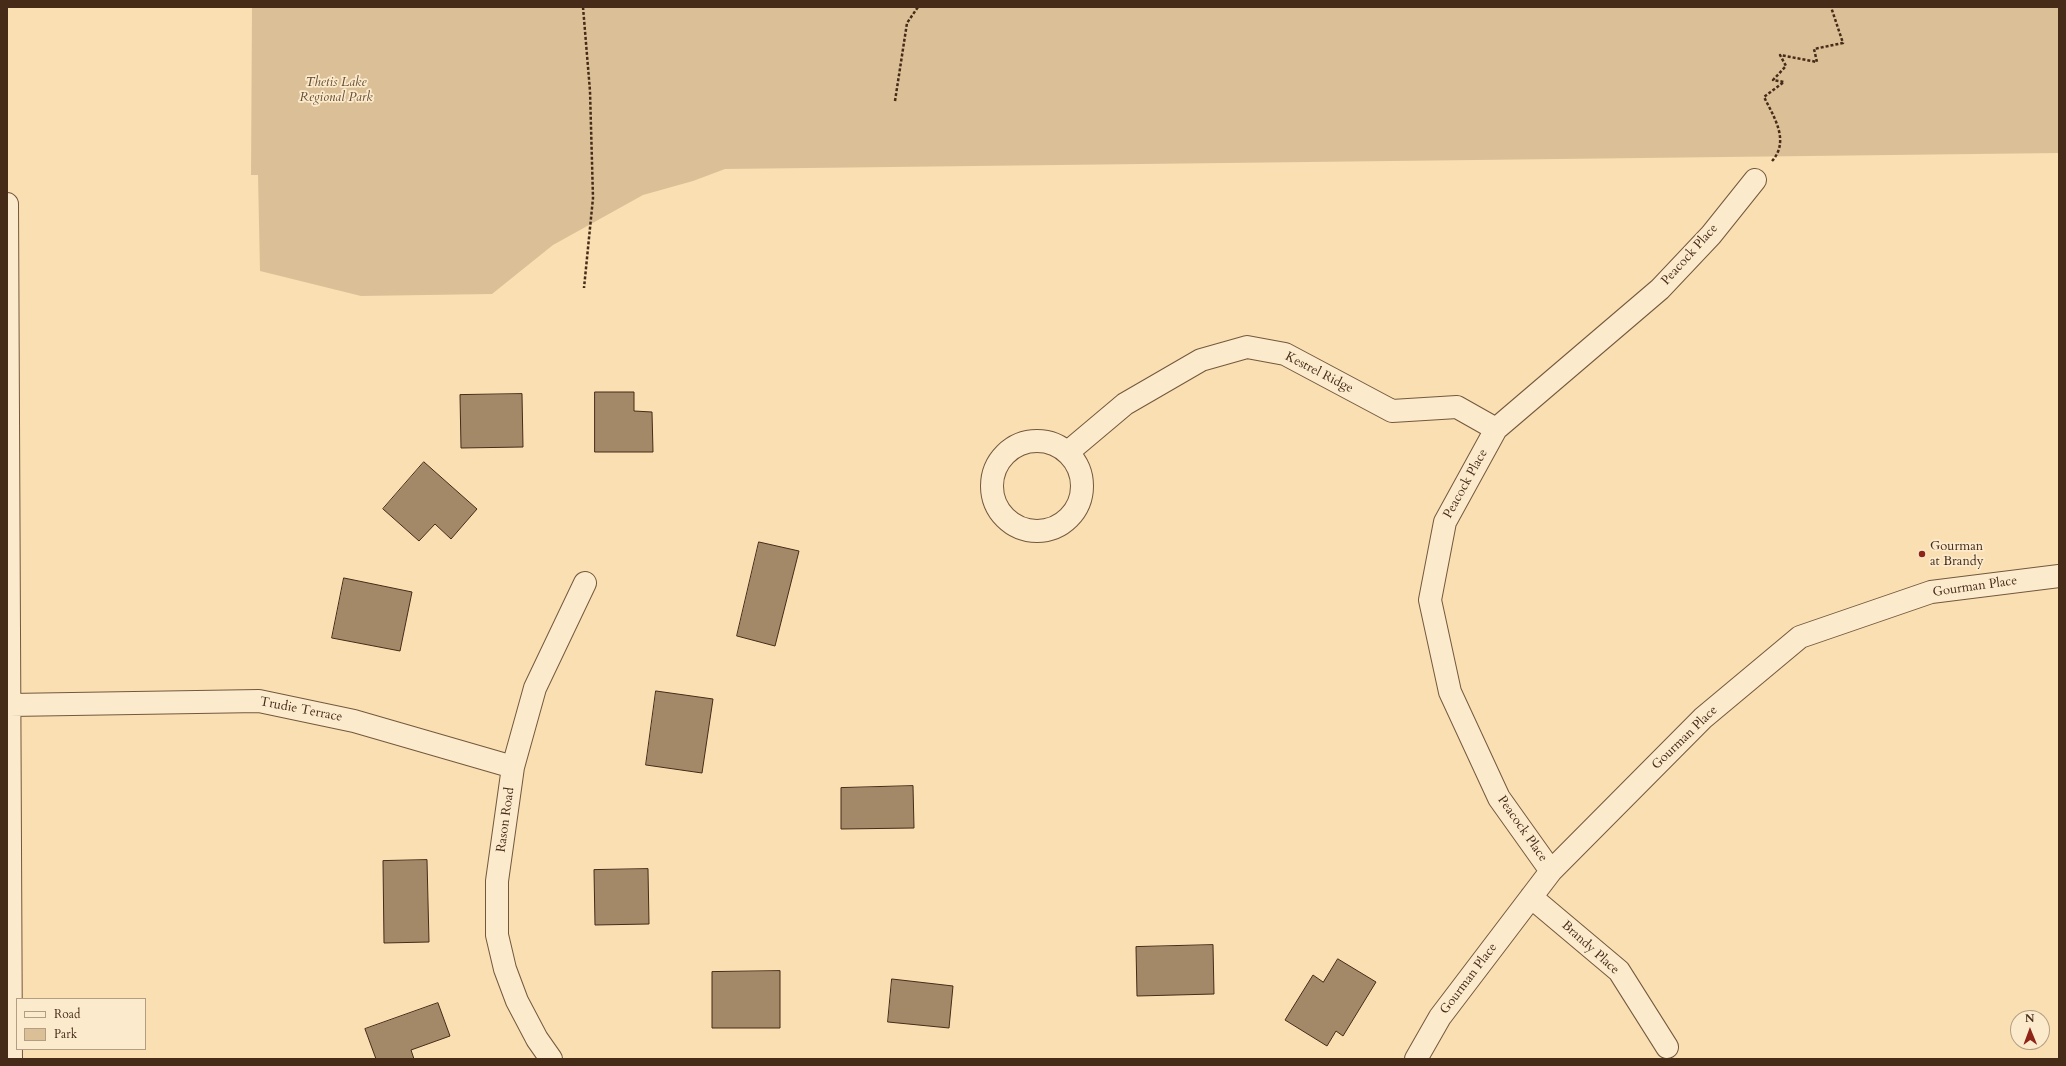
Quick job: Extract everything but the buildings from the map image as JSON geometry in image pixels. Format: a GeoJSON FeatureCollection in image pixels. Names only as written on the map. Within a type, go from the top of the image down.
{"type":"FeatureCollection","features":[{"type":"Feature","properties":{"kind":"street","name":"Peacock Place"},"geometry":{"type":"LineString","coordinates":[[1551,871],[1499,798],[1450,692],[1430,600],[1445,522],[1496,429],[1660,289],[1711,235],[1754,180]]}},
{"type":"Feature","properties":{"kind":"street"},"geometry":{"type":"LineString","coordinates":[[7,204],[11,1059]]}},
{"type":"Feature","properties":{"kind":"street","name":"Kestrel Ridge"},"geometry":{"type":"LineString","coordinates":[[1068,452],[1125,404],[1201,360],[1247,347],[1285,354],[1392,411],[1457,407],[1496,429]]}},
{"type":"Feature","properties":{"kind":"street"},"geometry":{"type":"LineString","coordinates":[[1035,440],[1053,443],[1068,452],[1078,467],[1083,484],[1080,502],[1070,517],[1056,527],[1038,531],[1021,529],[1005,519],[995,505],[991,487],[994,470],[1004,454],[1018,444],[1035,440]]}},
{"type":"Feature","properties":{"kind":"street","name":"Gourman Place"},"geometry":{"type":"LineString","coordinates":[[1416,1059],[1440,1017],[1551,871],[1702,718],[1800,637],[1930,592],[2059,576]]}},
{"type":"Feature","properties":{"kind":"street","name":"Rason Road"},"geometry":{"type":"LineString","coordinates":[[551,1059],[536,1039],[517,1001],[505,969],[497,935],[497,881],[513,767],[535,688],[585,583]]}},
{"type":"Feature","properties":{"kind":"street","name":"Trudie Terrace"},"geometry":{"type":"LineString","coordinates":[[10,705],[259,701],[354,721],[513,767]]}},
{"type":"Feature","properties":{"kind":"street","name":"Brandy Place"},"geometry":{"type":"LineString","coordinates":[[1531,897],[1618,971],[1667,1046]]}},
{"type":"Feature","properties":{"kind":"path"},"geometry":{"type":"LineString","coordinates":[[583,7],[590,91],[593,198],[584,288]]}},
{"type":"Feature","properties":{"kind":"path"},"geometry":{"type":"LineString","coordinates":[[895,101],[906,24],[918,7]]}},
{"type":"Feature","properties":{"kind":"path"},"geometry":{"type":"LineString","coordinates":[[1754,180],[1776,157],[1781,147],[1779,126],[1764,97],[1784,82],[1774,80],[1786,66],[1780,55],[1817,62],[1814,49],[1843,42],[1831,7]]}},
{"type":"Feature","properties":{"kind":"green space","name":"Thetis Lake Regional Park"},"geometry":{"type":"Polygon","coordinates":[[[252,7],[2059,7],[2059,153],[725,169],[693,181],[643,195],[553,245],[492,294],[361,296],[260,271],[258,175],[251,175],[252,7]]]}},
{"type":"Feature","properties":{"kind":"place","name":"Gourman at Brandy"},"geometry":{"type":"Point","coordinates":[1922,554]}}]}
